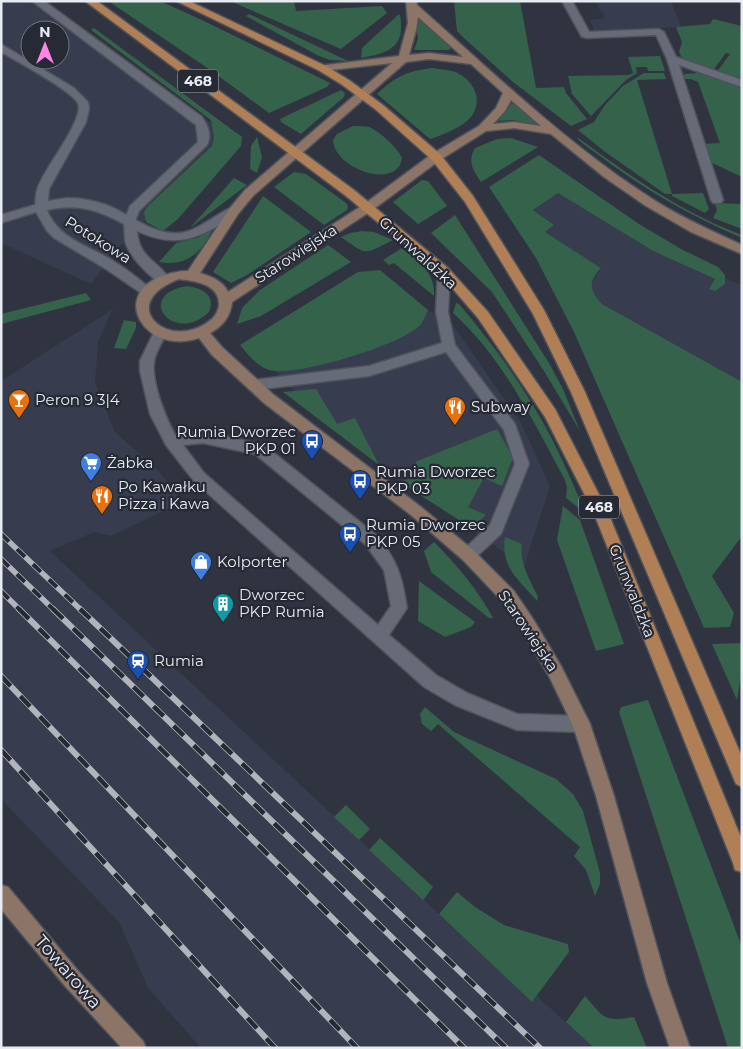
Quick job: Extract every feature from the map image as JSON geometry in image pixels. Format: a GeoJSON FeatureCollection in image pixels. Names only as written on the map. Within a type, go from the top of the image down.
{"type":"FeatureCollection","features":[{"type":"Feature","properties":{"kind":"main road","name":"Grunwaldzka"},"geometry":{"type":"LineString","coordinates":[[90,1],[367,208],[444,271],[483,315],[550,413],[596,502],[742,863]]}},
{"type":"Feature","properties":{"kind":"main road","name":"Grunwaldzka"},"geometry":{"type":"LineString","coordinates":[[181,1],[322,68],[361,94],[436,157],[469,199],[539,313],[578,392],[742,778]]}},
{"type":"Feature","properties":{"kind":"main road"},"geometry":{"type":"LineString","coordinates":[[192,275],[234,211],[258,183],[403,59],[410,35],[412,4]]}},
{"type":"Feature","properties":{"kind":"main road"},"geometry":{"type":"LineString","coordinates":[[412,4],[472,61],[553,131],[618,180],[675,218],[742,250]]}},
{"type":"Feature","properties":{"kind":"main road"},"geometry":{"type":"LineString","coordinates":[[322,68],[436,56],[472,61]]}},
{"type":"Feature","properties":{"kind":"main road"},"geometry":{"type":"LineString","coordinates":[[436,157],[484,128],[501,110],[509,92]]}},
{"type":"Feature","properties":{"kind":"main road"},"geometry":{"type":"LineString","coordinates":[[484,128],[514,125],[553,131]]}},
{"type":"Feature","properties":{"kind":"main road","name":"Grunwaldzka"},"geometry":{"type":"LineString","coordinates":[[367,208],[436,157]]}},
{"type":"Feature","properties":{"kind":"main road","name":"Starowiejska"},"geometry":{"type":"LineString","coordinates":[[226,300],[367,208]]}},
{"type":"Feature","properties":{"kind":"main road"},"geometry":{"type":"LineString","coordinates":[[178,275],[204,277],[215,283],[222,290],[226,300],[225,309],[212,325],[202,332],[180,336],[160,333],[148,326],[141,313],[141,304],[147,292],[164,280],[178,275]]}},
{"type":"Feature","properties":{"kind":"main road","name":"Starowiejska"},"geometry":{"type":"LineString","coordinates":[[202,332],[217,351],[269,399],[416,511],[468,555],[508,596],[527,624],[555,671],[581,724],[605,796],[657,983],[680,1048]]}},
{"type":"Feature","properties":{"kind":"main road","name":"Towarowa"},"geometry":{"type":"LineString","coordinates":[[1,894],[72,979],[136,1048]]}},
{"type":"Feature","properties":{"kind":"street"},"geometry":{"type":"LineString","coordinates":[[37,1],[198,119],[203,125],[205,134],[203,143],[134,209],[130,221]]}},
{"type":"Feature","properties":{"kind":"street"},"geometry":{"type":"LineString","coordinates":[[567,1],[586,35],[659,32],[672,59],[717,200]]}},
{"type":"Feature","properties":{"kind":"street"},"geometry":{"type":"LineString","coordinates":[[1,47],[70,90],[83,102],[84,109],[81,122],[43,189],[41,209]]}},
{"type":"Feature","properties":{"kind":"street"},"geometry":{"type":"LineString","coordinates":[[672,59],[742,84]]}},
{"type":"Feature","properties":{"kind":"street","name":"Potokowa"},"geometry":{"type":"LineString","coordinates":[[1,219],[76,202],[97,205],[130,221],[151,234],[173,237],[188,236],[234,211]]}},
{"type":"Feature","properties":{"kind":"street","name":"Potokowa"},"geometry":{"type":"LineString","coordinates":[[41,209],[44,222],[62,239],[104,262],[147,292]]}},
{"type":"Feature","properties":{"kind":"street","name":"Potokowa"},"geometry":{"type":"LineString","coordinates":[[130,221],[132,244],[148,266],[164,280]]}},
{"type":"Feature","properties":{"kind":"street"},"geometry":{"type":"LineString","coordinates":[[444,271],[442,312],[449,346],[510,428],[522,464],[496,529],[468,555]]}},
{"type":"Feature","properties":{"kind":"street"},"geometry":{"type":"LineString","coordinates":[[160,333],[146,361],[158,414],[171,441],[199,477],[430,681],[461,699],[517,722],[581,724]]}},
{"type":"Feature","properties":{"kind":"street"},"geometry":{"type":"LineString","coordinates":[[254,385],[369,371],[449,346]]}},
{"type":"Feature","properties":{"kind":"street"},"geometry":{"type":"LineString","coordinates":[[171,441],[203,437],[260,449],[370,539],[385,556],[394,572],[399,608],[380,635]]}},
{"type":"Feature","properties":{"kind":"shaded area"},"geometry":{"type":"Polygon","coordinates":[[[1,1],[34,1],[60,20],[20,20],[20,70],[70,70],[70,27],[117,62],[230,135],[120,246],[91,284],[1,243],[1,1]]]}},
{"type":"Feature","properties":{"kind":"shaded area"},"geometry":{"type":"Polygon","coordinates":[[[582,1],[671,1],[681,27],[594,30],[590,20],[605,18],[596,3],[583,3],[582,1]]]}},
{"type":"Feature","properties":{"kind":"shaded area"},"geometry":{"type":"Polygon","coordinates":[[[558,193],[653,251],[715,279],[709,289],[725,284],[725,278],[742,285],[742,385],[602,304],[593,295],[591,283],[601,268],[544,232],[554,225],[533,210],[558,193]]]}},
{"type":"Feature","properties":{"kind":"shaded area"},"geometry":{"type":"Polygon","coordinates":[[[391,290],[451,322],[521,423],[550,486],[524,567],[462,522],[400,482],[309,407],[260,354],[391,290]]]}},
{"type":"Feature","properties":{"kind":"shaded area"},"geometry":{"type":"Polygon","coordinates":[[[113,309],[98,341],[95,383],[115,432],[158,470],[182,502],[111,536],[94,532],[50,551],[532,1001],[537,996],[594,1048],[201,1048],[148,988],[119,922],[1,799],[1,381],[113,309]]]}},
{"type":"Feature","properties":{"kind":"green space"},"geometry":{"type":"Polygon","coordinates":[[[108,1],[160,1],[330,83],[327,87],[269,113],[206,67],[108,1]]]}},
{"type":"Feature","properties":{"kind":"green space"},"geometry":{"type":"Polygon","coordinates":[[[230,1],[294,1],[296,11],[382,6],[387,13],[341,49],[230,1]]]}},
{"type":"Feature","properties":{"kind":"green space"},"geometry":{"type":"Polygon","coordinates":[[[454,1],[520,1],[536,88],[564,87],[566,93],[587,119],[571,126],[513,82],[457,31],[454,1]]]}},
{"type":"Feature","properties":{"kind":"green space"},"geometry":{"type":"Polygon","coordinates":[[[414,13],[417,13],[451,48],[449,50],[414,50],[418,39],[414,13]]]}},
{"type":"Feature","properties":{"kind":"green space"},"geometry":{"type":"Polygon","coordinates":[[[249,14],[348,61],[330,60],[317,55],[246,16],[249,14]]]}},
{"type":"Feature","properties":{"kind":"green space"},"geometry":{"type":"Polygon","coordinates":[[[400,15],[400,35],[393,47],[379,54],[361,58],[362,48],[400,15]]]}},
{"type":"Feature","properties":{"kind":"green space"},"geometry":{"type":"Polygon","coordinates":[[[713,19],[742,26],[742,82],[716,73],[730,54],[726,53],[712,72],[684,62],[679,52],[682,42],[676,27],[710,24],[713,19]]]}},
{"type":"Feature","properties":{"kind":"green space"},"geometry":{"type":"Polygon","coordinates":[[[94,28],[242,137],[241,146],[178,219],[163,231],[146,222],[144,212],[148,206],[212,146],[214,137],[211,120],[91,30],[94,28]]]}},
{"type":"Feature","properties":{"kind":"green space"},"geometry":{"type":"Polygon","coordinates":[[[660,56],[665,71],[648,71],[647,67],[636,67],[637,73],[626,80],[591,116],[572,94],[568,76],[628,75],[633,73],[628,57],[660,56]]]}},
{"type":"Feature","properties":{"kind":"green space"},"geometry":{"type":"Polygon","coordinates":[[[433,68],[452,71],[464,77],[473,88],[477,100],[476,107],[470,118],[460,126],[430,139],[377,94],[402,75],[433,68]]]}},
{"type":"Feature","properties":{"kind":"green space"},"geometry":{"type":"Polygon","coordinates":[[[644,73],[664,73],[666,79],[637,80],[672,194],[665,194],[604,151],[578,130],[594,122],[605,105],[623,86],[644,73]]]}},
{"type":"Feature","properties":{"kind":"green space"},"geometry":{"type":"Polygon","coordinates":[[[698,73],[742,87],[742,177],[708,161],[702,144],[720,143],[698,82],[691,79],[681,79],[685,74],[698,73]]]}},
{"type":"Feature","properties":{"kind":"green space"},"geometry":{"type":"Polygon","coordinates":[[[341,90],[345,93],[344,97],[301,134],[281,122],[280,119],[341,90]]]}},
{"type":"Feature","properties":{"kind":"green space"},"geometry":{"type":"Polygon","coordinates":[[[512,103],[544,127],[513,120],[495,121],[512,103]]]}},
{"type":"Feature","properties":{"kind":"green space"},"geometry":{"type":"Polygon","coordinates":[[[353,126],[369,127],[388,140],[402,158],[398,168],[390,173],[379,174],[366,172],[344,160],[336,150],[333,140],[337,134],[353,126]]]}},
{"type":"Feature","properties":{"kind":"green space"},"geometry":{"type":"Polygon","coordinates":[[[257,137],[262,157],[257,173],[250,169],[251,146],[257,137]]]}},
{"type":"Feature","properties":{"kind":"green space"},"geometry":{"type":"Polygon","coordinates":[[[577,137],[656,192],[720,226],[742,235],[742,238],[684,210],[630,178],[577,137]]]}},
{"type":"Feature","properties":{"kind":"green space"},"geometry":{"type":"Polygon","coordinates":[[[511,138],[538,147],[481,182],[473,170],[471,162],[475,148],[497,139],[511,138]]]}},
{"type":"Feature","properties":{"kind":"green space"},"geometry":{"type":"Polygon","coordinates":[[[539,155],[639,224],[681,249],[718,267],[725,275],[725,284],[715,291],[709,289],[715,279],[653,251],[558,193],[533,210],[554,225],[545,232],[601,268],[592,282],[592,286],[602,304],[742,382],[742,536],[712,576],[734,613],[730,627],[704,628],[574,332],[536,258],[489,187],[539,155]]]}},
{"type":"Feature","properties":{"kind":"green space"},"geometry":{"type":"Polygon","coordinates":[[[294,172],[306,174],[346,203],[348,206],[347,210],[324,225],[274,187],[294,172]]]}},
{"type":"Feature","properties":{"kind":"green space"},"geometry":{"type":"Polygon","coordinates":[[[234,178],[247,185],[190,228],[234,178]]]}},
{"type":"Feature","properties":{"kind":"green space"},"geometry":{"type":"Polygon","coordinates":[[[422,180],[428,181],[447,206],[418,224],[393,202],[422,180]]]}},
{"type":"Feature","properties":{"kind":"green space"},"geometry":{"type":"Polygon","coordinates":[[[703,193],[709,209],[705,213],[672,196],[672,194],[703,193]]]}},
{"type":"Feature","properties":{"kind":"green space"},"geometry":{"type":"Polygon","coordinates":[[[263,196],[311,232],[247,275],[231,283],[213,272],[263,196]]]}},
{"type":"Feature","properties":{"kind":"green space"},"geometry":{"type":"Polygon","coordinates":[[[715,203],[742,204],[742,229],[713,218],[717,210],[715,203]]]}},
{"type":"Feature","properties":{"kind":"green space"},"geometry":{"type":"Polygon","coordinates":[[[455,215],[549,363],[563,389],[580,431],[544,371],[492,292],[431,233],[455,215]]]}},
{"type":"Feature","properties":{"kind":"green space"},"geometry":{"type":"Polygon","coordinates":[[[212,230],[208,238],[198,252],[192,256],[177,262],[159,262],[176,243],[199,237],[212,230]]]}},
{"type":"Feature","properties":{"kind":"green space"},"geometry":{"type":"Polygon","coordinates":[[[362,231],[374,232],[393,240],[376,249],[366,251],[356,248],[341,237],[362,231]]]}},
{"type":"Feature","properties":{"kind":"green space"},"geometry":{"type":"Polygon","coordinates":[[[328,245],[351,262],[261,316],[237,324],[242,308],[260,290],[328,245]]]}},
{"type":"Feature","properties":{"kind":"green space"},"geometry":{"type":"Polygon","coordinates":[[[402,248],[420,263],[429,274],[434,287],[434,296],[394,263],[389,265],[383,260],[402,248]]]}},
{"type":"Feature","properties":{"kind":"green space"},"geometry":{"type":"Polygon","coordinates":[[[380,270],[428,310],[421,324],[411,332],[394,341],[348,358],[301,369],[282,371],[269,370],[256,363],[240,345],[358,272],[380,270]]]}},
{"type":"Feature","properties":{"kind":"green space"},"geometry":{"type":"Polygon","coordinates":[[[187,286],[206,293],[211,301],[211,306],[209,312],[196,321],[183,324],[172,321],[165,315],[161,307],[163,299],[171,291],[187,286]]]}},
{"type":"Feature","properties":{"kind":"green space"},"geometry":{"type":"Polygon","coordinates":[[[86,293],[91,300],[1,324],[1,314],[86,293]]]}},
{"type":"Feature","properties":{"kind":"green space"},"geometry":{"type":"Polygon","coordinates":[[[456,303],[459,304],[485,336],[532,403],[557,448],[587,515],[566,498],[567,487],[565,480],[529,413],[487,350],[453,313],[456,303]]]}},
{"type":"Feature","properties":{"kind":"green space"},"geometry":{"type":"Polygon","coordinates":[[[124,320],[136,322],[136,328],[126,349],[114,348],[124,320]]]}},
{"type":"Feature","properties":{"kind":"green space"},"geometry":{"type":"Polygon","coordinates":[[[316,389],[337,424],[355,418],[379,465],[283,392],[316,389]]]}},
{"type":"Feature","properties":{"kind":"green space"},"geometry":{"type":"Polygon","coordinates":[[[497,429],[513,458],[502,486],[484,478],[468,507],[486,515],[478,522],[462,522],[400,482],[423,474],[415,462],[497,429]]]}},
{"type":"Feature","properties":{"kind":"green space"},"geometry":{"type":"Polygon","coordinates":[[[563,506],[580,520],[624,644],[596,651],[557,540],[563,506]]]}},
{"type":"Feature","properties":{"kind":"green space"},"geometry":{"type":"Polygon","coordinates":[[[505,537],[522,544],[522,558],[538,597],[537,601],[508,565],[504,548],[505,537]]]}},
{"type":"Feature","properties":{"kind":"green space"},"geometry":{"type":"Polygon","coordinates":[[[434,542],[466,578],[493,618],[489,618],[431,572],[424,551],[434,542]]]}},
{"type":"Feature","properties":{"kind":"green space"},"geometry":{"type":"Polygon","coordinates":[[[419,581],[475,622],[471,627],[445,637],[418,621],[419,581]]]}},
{"type":"Feature","properties":{"kind":"green space"},"geometry":{"type":"Polygon","coordinates":[[[742,643],[742,670],[737,700],[712,644],[742,643]]]}},
{"type":"Feature","properties":{"kind":"green space"},"geometry":{"type":"Polygon","coordinates":[[[648,700],[742,947],[742,1048],[728,1048],[619,712],[621,707],[648,700]]]}},
{"type":"Feature","properties":{"kind":"green space"},"geometry":{"type":"Polygon","coordinates":[[[425,707],[454,732],[556,779],[573,794],[583,811],[600,873],[600,884],[595,896],[586,870],[574,856],[580,847],[438,724],[431,731],[422,724],[420,714],[425,707]]]}},
{"type":"Feature","properties":{"kind":"green space"},"geometry":{"type":"Polygon","coordinates":[[[346,805],[370,829],[359,840],[334,817],[346,805]]]}},
{"type":"Feature","properties":{"kind":"green space"},"geometry":{"type":"Polygon","coordinates":[[[380,838],[433,887],[423,900],[369,850],[380,838]]]}},
{"type":"Feature","properties":{"kind":"green space"},"geometry":{"type":"Polygon","coordinates":[[[457,892],[475,907],[504,925],[568,944],[569,952],[532,1002],[439,914],[457,892]]]}},
{"type":"Feature","properties":{"kind":"green space"},"geometry":{"type":"Polygon","coordinates":[[[585,996],[605,1017],[616,1019],[634,1017],[647,1048],[594,1048],[566,1022],[585,996]]]}},
{"type":"Feature","properties":{"kind":"railway"},"geometry":{"type":"LineString","coordinates":[[1,534],[81,610]]}},
{"type":"Feature","properties":{"kind":"railway"},"geometry":{"type":"LineString","coordinates":[[1,559],[54,610]]}},
{"type":"Feature","properties":{"kind":"railway"},"geometry":{"type":"LineString","coordinates":[[1,591],[19,609]]}},
{"type":"Feature","properties":{"kind":"railway"},"geometry":{"type":"LineString","coordinates":[[19,609],[464,1048]]}},
{"type":"Feature","properties":{"kind":"railway"},"geometry":{"type":"LineString","coordinates":[[53,609],[506,1048]]}},
{"type":"Feature","properties":{"kind":"railway"},"geometry":{"type":"LineString","coordinates":[[80,609],[540,1048]]}},
{"type":"Feature","properties":{"kind":"railway"},"geometry":{"type":"LineString","coordinates":[[1,676],[357,1048]]}},
{"type":"Feature","properties":{"kind":"railway"},"geometry":{"type":"LineString","coordinates":[[1,750],[275,1048]]}},
{"type":"Feature","properties":{"kind":"place","name":"Peron 9 3|4"},"geometry":{"type":"Point","coordinates":[19,419]}},
{"type":"Feature","properties":{"kind":"place","name":"Subway"},"geometry":{"type":"Point","coordinates":[455,426]}},
{"type":"Feature","properties":{"kind":"place","name":"Rumia Dworzec PKP 01"},"geometry":{"type":"Point","coordinates":[312,460]}},
{"type":"Feature","properties":{"kind":"place","name":"Żabka"},"geometry":{"type":"Point","coordinates":[91,482]}},
{"type":"Feature","properties":{"kind":"place","name":"Rumia Dworzec PKP 03"},"geometry":{"type":"Point","coordinates":[360,500]}},
{"type":"Feature","properties":{"kind":"place","name":"Po Kawałku Pizza i Kawa"},"geometry":{"type":"Point","coordinates":[102,515]}},
{"type":"Feature","properties":{"kind":"place","name":"Rumia Dworzec PKP 05"},"geometry":{"type":"Point","coordinates":[350,553]}},
{"type":"Feature","properties":{"kind":"place","name":"Kolporter"},"geometry":{"type":"Point","coordinates":[201,581]}},
{"type":"Feature","properties":{"kind":"place","name":"Dworzec PKP Rumia"},"geometry":{"type":"Point","coordinates":[223,623]}},
{"type":"Feature","properties":{"kind":"place","name":"Rumia"},"geometry":{"type":"Point","coordinates":[138,680]}}]}
